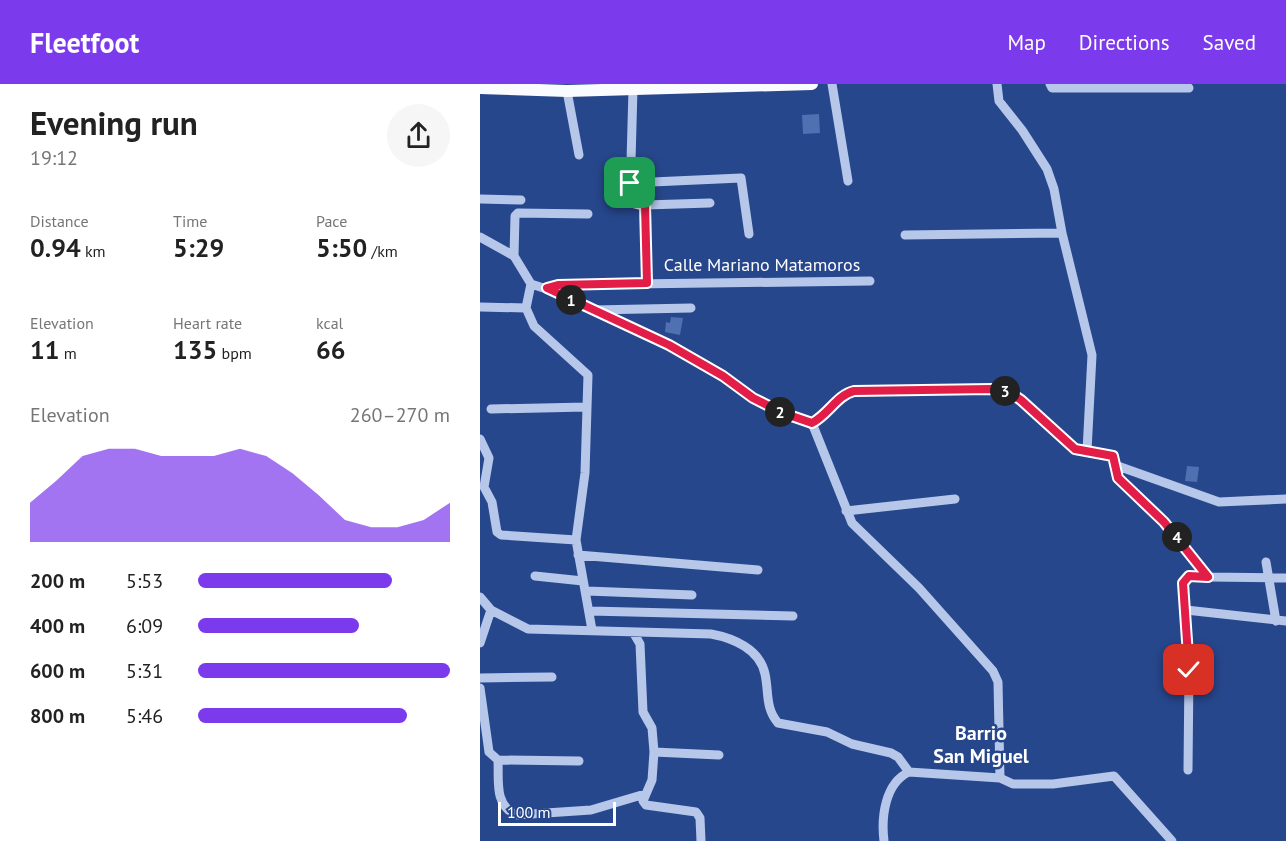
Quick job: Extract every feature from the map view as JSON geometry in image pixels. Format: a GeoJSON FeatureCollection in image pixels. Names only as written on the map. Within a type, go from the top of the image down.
{"type":"FeatureCollection","features":[{"type":"Feature","properties":{"kind":"main road"},"geometry":{"type":"LineString","coordinates":[[480,88],[567,91],[627,87],[812,84]]}},
{"type":"Feature","properties":{"kind":"street"},"geometry":{"type":"LineString","coordinates":[[832,84],[848,181]]}},
{"type":"Feature","properties":{"kind":"street"},"geometry":{"type":"LineString","coordinates":[[997,84],[999,101],[1022,130],[1047,169],[1054,189],[1062,233],[1092,354],[1087,451]]}},
{"type":"Feature","properties":{"kind":"street"},"geometry":{"type":"LineString","coordinates":[[1050,84],[1052,88],[1189,88]]}},
{"type":"Feature","properties":{"kind":"street"},"geometry":{"type":"LineString","coordinates":[[627,87],[630,183],[633,202],[645,205],[710,203]]}},
{"type":"Feature","properties":{"kind":"street"},"geometry":{"type":"LineString","coordinates":[[567,91],[579,155]]}},
{"type":"Feature","properties":{"kind":"street"},"geometry":{"type":"LineString","coordinates":[[630,183],[741,178],[744,181],[749,234]]}},
{"type":"Feature","properties":{"kind":"street"},"geometry":{"type":"LineString","coordinates":[[480,199],[521,200]]}},
{"type":"Feature","properties":{"kind":"street"},"geometry":{"type":"LineString","coordinates":[[645,205],[647,283]]}},
{"type":"Feature","properties":{"kind":"street"},"geometry":{"type":"LineString","coordinates":[[514,256],[515,216],[518,213],[588,214]]}},
{"type":"Feature","properties":{"kind":"street"},"geometry":{"type":"LineString","coordinates":[[906,235],[1062,233]]}},
{"type":"Feature","properties":{"kind":"street"},"geometry":{"type":"LineString","coordinates":[[480,237],[514,256],[531,284],[526,308],[534,326],[586,372],[589,378],[585,473],[576,540],[592,630]]}},
{"type":"Feature","properties":{"kind":"street","name":"Calle Mariano Matamoros"},"geometry":{"type":"LineString","coordinates":[[547,288],[558,285],[647,283],[870,281]]}},
{"type":"Feature","properties":{"kind":"street"},"geometry":{"type":"LineString","coordinates":[[531,284],[547,288],[669,345],[723,376],[763,403],[812,423],[822,442],[852,523],[919,588],[993,671],[998,682],[1000,778]]}},
{"type":"Feature","properties":{"kind":"street"},"geometry":{"type":"LineString","coordinates":[[480,307],[526,308]]}},
{"type":"Feature","properties":{"kind":"street"},"geometry":{"type":"LineString","coordinates":[[592,310],[691,308]]}},
{"type":"Feature","properties":{"kind":"street"},"geometry":{"type":"LineString","coordinates":[[812,423],[827,414],[847,393],[854,391],[991,389],[1008,391],[1075,449],[1113,456],[1118,478],[1164,522],[1208,577]]}},
{"type":"Feature","properties":{"kind":"street"},"geometry":{"type":"LineString","coordinates":[[491,409],[586,407]]}},
{"type":"Feature","properties":{"kind":"street"},"geometry":{"type":"LineString","coordinates":[[480,439],[489,458],[484,487],[492,502],[497,532],[501,535],[576,540]]}},
{"type":"Feature","properties":{"kind":"street"},"geometry":{"type":"LineString","coordinates":[[1115,465],[1219,502],[1286,499]]}},
{"type":"Feature","properties":{"kind":"street"},"geometry":{"type":"LineString","coordinates":[[846,511],[955,499]]}},
{"type":"Feature","properties":{"kind":"street"},"geometry":{"type":"LineString","coordinates":[[578,555],[758,570]]}},
{"type":"Feature","properties":{"kind":"street"},"geometry":{"type":"LineString","coordinates":[[1186,610],[1281,621],[1268,578],[1266,562]]}},
{"type":"Feature","properties":{"kind":"street"},"geometry":{"type":"LineString","coordinates":[[535,576],[583,580]]}},
{"type":"Feature","properties":{"kind":"street"},"geometry":{"type":"LineString","coordinates":[[1188,770],[1189,670],[1185,579],[1286,578]]}},
{"type":"Feature","properties":{"kind":"street"},"geometry":{"type":"LineString","coordinates":[[586,591],[692,595]]}},
{"type":"Feature","properties":{"kind":"street"},"geometry":{"type":"LineString","coordinates":[[480,597],[491,610],[528,629],[711,634],[731,638],[759,658],[763,666],[768,707],[778,723],[828,732],[852,744],[891,753],[898,757],[909,772]]}},
{"type":"Feature","properties":{"kind":"street"},"geometry":{"type":"LineString","coordinates":[[480,643],[491,610]]}},
{"type":"Feature","properties":{"kind":"street"},"geometry":{"type":"LineString","coordinates":[[590,611],[794,616]]}},
{"type":"Feature","properties":{"kind":"street"},"geometry":{"type":"LineString","coordinates":[[633,632],[640,645],[643,660],[640,683],[643,712],[652,728],[654,752],[652,780],[643,801],[645,805],[699,814],[700,841]]}},
{"type":"Feature","properties":{"kind":"street"},"geometry":{"type":"LineString","coordinates":[[480,678],[552,677]]}},
{"type":"Feature","properties":{"kind":"street"},"geometry":{"type":"LineString","coordinates":[[480,688],[489,752],[498,760],[579,762]]}},
{"type":"Feature","properties":{"kind":"street"},"geometry":{"type":"LineString","coordinates":[[654,752],[719,755]]}},
{"type":"Feature","properties":{"kind":"street"},"geometry":{"type":"LineString","coordinates":[[498,760],[500,803],[506,810],[516,814],[591,810],[645,794]]}},
{"type":"Feature","properties":{"kind":"street"},"geometry":{"type":"LineString","coordinates":[[884,841],[883,829],[889,792],[901,776],[909,772],[1000,778],[1013,784],[1053,784],[1114,776],[1172,841]]}},
{"type":"Feature","properties":{"kind":"building"},"geometry":{"type":"Polygon","coordinates":[[[819,114],[820,133],[803,134],[802,115],[819,114]]]}},
{"type":"Feature","properties":{"kind":"building"},"geometry":{"type":"Polygon","coordinates":[[[671,317],[683,318],[680,335],[665,332],[666,322],[670,323],[671,317]]]}},
{"type":"Feature","properties":{"kind":"building"},"geometry":{"type":"Polygon","coordinates":[[[1187,466],[1199,467],[1197,482],[1185,481],[1187,466]]]}},
{"type":"Feature","properties":{"kind":"district","name":"Barrio San Miguel"},"geometry":{"type":"Point","coordinates":[981,744]}},
{"type":"Feature","properties":{"kind":"route"},"geometry":{"type":"LineString","coordinates":[[630,183],[630,197],[633,202],[645,205],[647,283],[558,285],[547,288],[669,345],[723,376],[753,398],[783,413],[812,423],[827,414],[847,393],[854,391],[991,389],[1008,391],[1075,449],[1081,452],[1113,456],[1118,478],[1164,522],[1208,577],[1189,576],[1183,583],[1189,670]]}}]}
